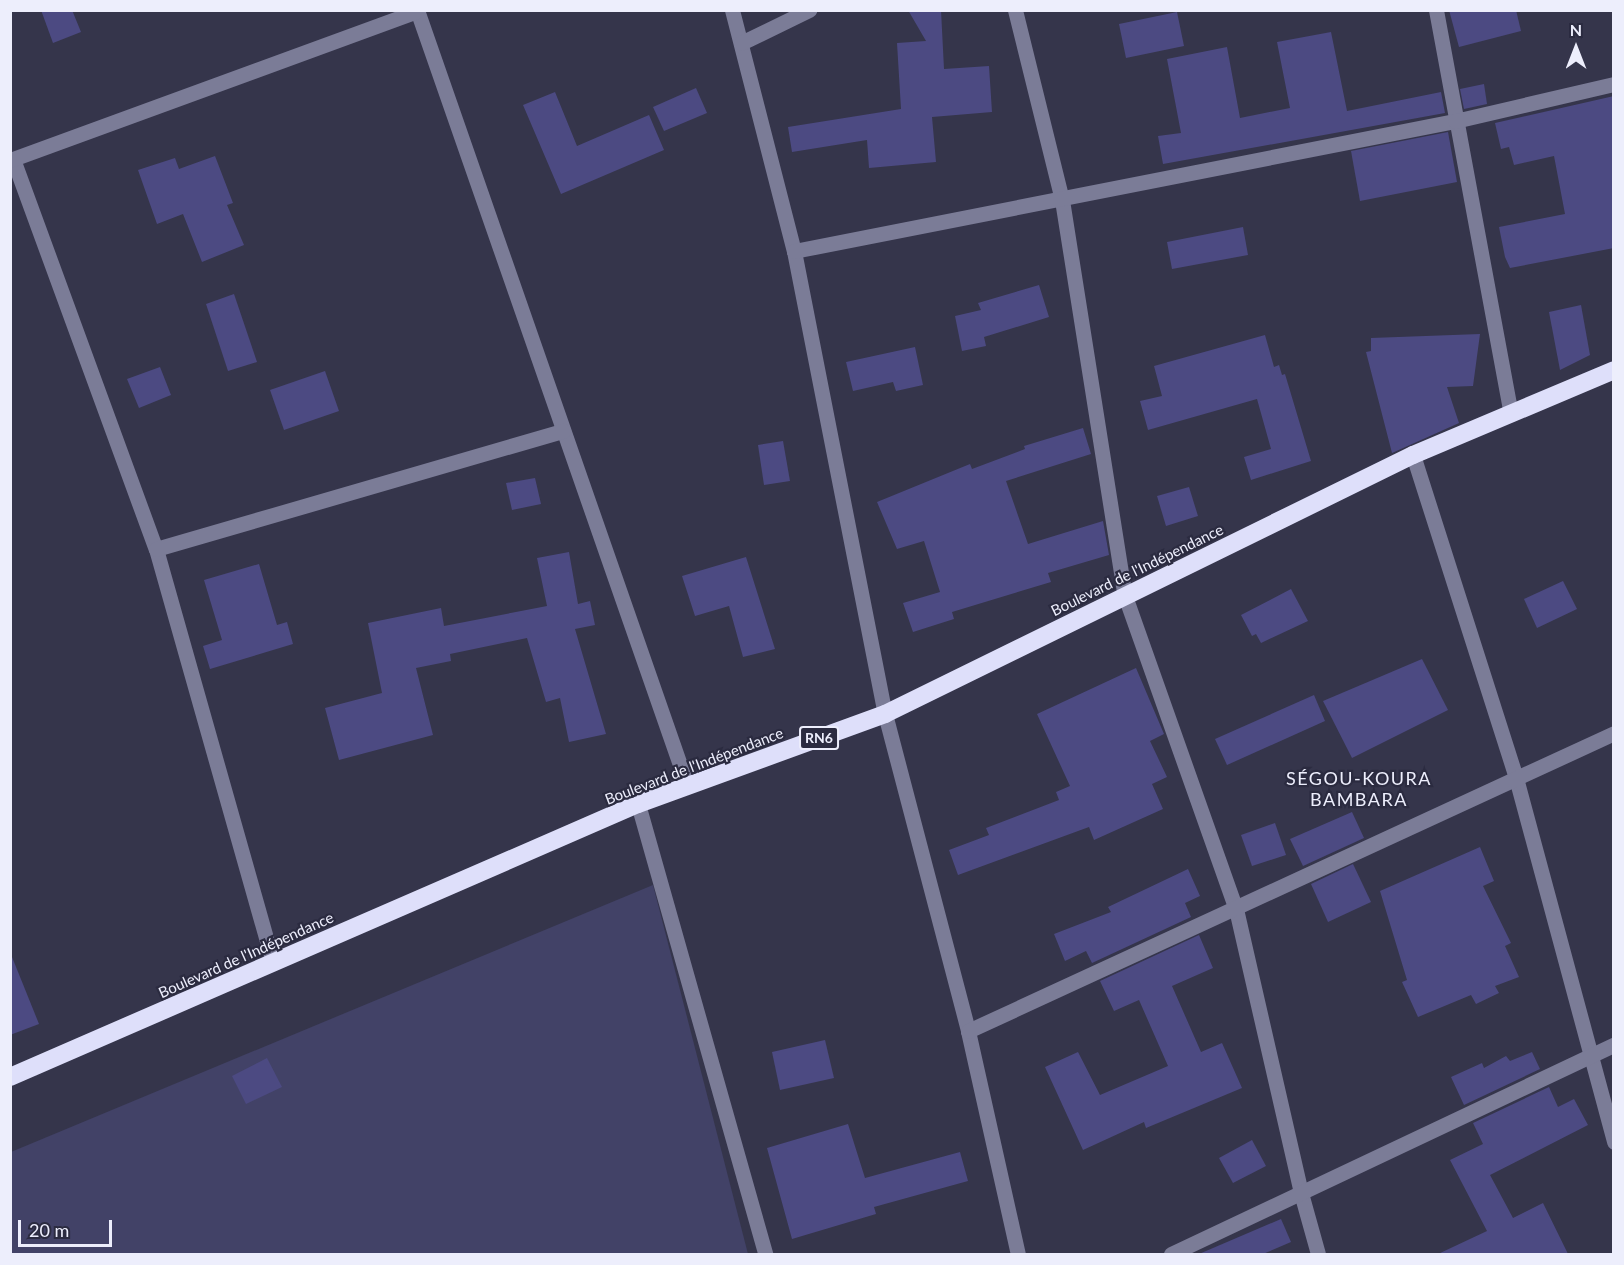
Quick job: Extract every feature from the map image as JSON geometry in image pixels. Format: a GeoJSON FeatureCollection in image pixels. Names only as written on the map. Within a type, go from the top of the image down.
{"type":"FeatureCollection","features":[{"type":"Feature","properties":{"kind":"highway","name":"Boulevard de l'Indépendance"},"geometry":{"type":"LineString","coordinates":[[10,1077],[638,804],[885,714],[1413,455],[1614,370]]}},
{"type":"Feature","properties":{"kind":"street"},"geometry":{"type":"LineString","coordinates":[[732,10],[794,251],[885,714],[968,1031],[1018,1254]]}},
{"type":"Feature","properties":{"kind":"street"},"geometry":{"type":"LineString","coordinates":[[741,43],[809,10]]}},
{"type":"Feature","properties":{"kind":"street"},"geometry":{"type":"LineString","coordinates":[[1015,10],[1062,200],[1125,596],[1236,909],[1301,1193],[1318,1254]]}},
{"type":"Feature","properties":{"kind":"street"},"geometry":{"type":"LineString","coordinates":[[1436,10],[1511,414]]}},
{"type":"Feature","properties":{"kind":"street"},"geometry":{"type":"LineString","coordinates":[[273,963],[156,549],[12,160],[417,11],[687,785]]}},
{"type":"Feature","properties":{"kind":"street"},"geometry":{"type":"LineString","coordinates":[[794,251],[1455,121],[1614,84]]}},
{"type":"Feature","properties":{"kind":"street"},"geometry":{"type":"LineString","coordinates":[[156,549],[563,431]]}},
{"type":"Feature","properties":{"kind":"street"},"geometry":{"type":"LineString","coordinates":[[1413,455],[1516,778],[1614,1142]]}},
{"type":"Feature","properties":{"kind":"street"},"geometry":{"type":"LineString","coordinates":[[968,1031],[1614,733]]}},
{"type":"Feature","properties":{"kind":"street"},"geometry":{"type":"LineString","coordinates":[[638,804],[765,1254]]}},
{"type":"Feature","properties":{"kind":"street"},"geometry":{"type":"LineString","coordinates":[[1171,1254],[1614,1045]]}},
{"type":"Feature","properties":{"kind":"shaded area"},"geometry":{"type":"Polygon","coordinates":[[[653,885],[748,1254],[11,1254],[11,1152],[653,885]]]}},
{"type":"Feature","properties":{"kind":"building"},"geometry":{"type":"Polygon","coordinates":[[[41,10],[72,10],[81,32],[53,43],[41,10]]]}},
{"type":"Feature","properties":{"kind":"building"},"geometry":{"type":"Polygon","coordinates":[[[908,10],[941,10],[944,69],[989,66],[992,112],[932,117],[936,162],[869,168],[867,140],[792,152],[788,127],[901,109],[897,43],[926,41],[908,10]]]}},
{"type":"Feature","properties":{"kind":"building"},"geometry":{"type":"Polygon","coordinates":[[[1449,10],[1516,10],[1521,31],[1459,47],[1449,10]]]}},
{"type":"Feature","properties":{"kind":"building"},"geometry":{"type":"Polygon","coordinates":[[[1177,12],[1184,46],[1126,58],[1119,24],[1177,12]]]}},
{"type":"Feature","properties":{"kind":"building"},"geometry":{"type":"Polygon","coordinates":[[[1331,32],[1347,111],[1441,92],[1445,113],[1163,164],[1158,136],[1181,133],[1167,59],[1227,47],[1240,118],[1290,108],[1277,42],[1331,32]]]}},
{"type":"Feature","properties":{"kind":"building"},"geometry":{"type":"Polygon","coordinates":[[[1484,84],[1487,104],[1464,109],[1460,89],[1484,84]]]}},
{"type":"Feature","properties":{"kind":"building"},"geometry":{"type":"Polygon","coordinates":[[[696,88],[707,113],[664,131],[653,107],[696,88]]]}},
{"type":"Feature","properties":{"kind":"building"},"geometry":{"type":"Polygon","coordinates":[[[555,92],[577,146],[649,115],[664,150],[561,194],[523,105],[555,92]]]}},
{"type":"Feature","properties":{"kind":"building"},"geometry":{"type":"Polygon","coordinates":[[[1614,96],[1614,248],[1510,268],[1505,257],[1499,227],[1565,214],[1554,156],[1514,165],[1509,147],[1501,149],[1495,123],[1614,96]]]}},
{"type":"Feature","properties":{"kind":"building"},"geometry":{"type":"Polygon","coordinates":[[[1448,132],[1457,182],[1360,201],[1351,151],[1448,132]]]}},
{"type":"Feature","properties":{"kind":"building"},"geometry":{"type":"Polygon","coordinates":[[[215,156],[233,203],[227,205],[244,245],[202,262],[183,214],[157,224],[138,170],[175,158],[179,169],[215,156]]]}},
{"type":"Feature","properties":{"kind":"building"},"geometry":{"type":"Polygon","coordinates":[[[1243,227],[1248,255],[1172,269],[1167,242],[1243,227]]]}},
{"type":"Feature","properties":{"kind":"building"},"geometry":{"type":"Polygon","coordinates":[[[1039,285],[1049,317],[984,337],[986,346],[962,351],[955,316],[981,310],[978,303],[1039,285]]]}},
{"type":"Feature","properties":{"kind":"building"},"geometry":{"type":"Polygon","coordinates":[[[234,294],[257,362],[228,371],[206,304],[234,294]]]}},
{"type":"Feature","properties":{"kind":"building"},"geometry":{"type":"Polygon","coordinates":[[[1581,305],[1590,355],[1560,370],[1549,312],[1581,305]]]}},
{"type":"Feature","properties":{"kind":"building"},"geometry":{"type":"Polygon","coordinates":[[[1480,334],[1473,386],[1447,387],[1459,423],[1392,453],[1366,352],[1371,351],[1371,338],[1480,334]]]}},
{"type":"Feature","properties":{"kind":"building"},"geometry":{"type":"Polygon","coordinates":[[[1265,335],[1274,367],[1279,365],[1282,375],[1285,374],[1311,461],[1251,480],[1244,457],[1271,449],[1257,399],[1148,430],[1140,401],[1162,396],[1154,366],[1265,335]]]}},
{"type":"Feature","properties":{"kind":"building"},"geometry":{"type":"Polygon","coordinates":[[[915,347],[923,385],[896,391],[893,382],[853,391],[846,362],[915,347]]]}},
{"type":"Feature","properties":{"kind":"building"},"geometry":{"type":"Polygon","coordinates":[[[160,367],[171,395],[139,408],[127,379],[160,367]]]}},
{"type":"Feature","properties":{"kind":"building"},"geometry":{"type":"Polygon","coordinates":[[[325,371],[339,411],[284,430],[270,390],[325,371]]]}},
{"type":"Feature","properties":{"kind":"building"},"geometry":{"type":"Polygon","coordinates":[[[1083,428],[1091,454],[1006,481],[1028,544],[1103,521],[1109,555],[1048,573],[1051,582],[952,612],[954,619],[913,632],[903,603],[940,592],[924,541],[897,549],[877,502],[970,464],[972,469],[1025,449],[1024,446],[1083,428]]]}},
{"type":"Feature","properties":{"kind":"building"},"geometry":{"type":"Polygon","coordinates":[[[783,441],[790,481],[764,485],[758,445],[783,441]]]}},
{"type":"Feature","properties":{"kind":"building"},"geometry":{"type":"Polygon","coordinates":[[[535,478],[541,504],[512,510],[506,483],[535,478]]]}},
{"type":"Feature","properties":{"kind":"building"},"geometry":{"type":"Polygon","coordinates":[[[1189,487],[1198,516],[1166,526],[1157,496],[1189,487]]]}},
{"type":"Feature","properties":{"kind":"building"},"geometry":{"type":"Polygon","coordinates":[[[569,552],[578,604],[590,601],[595,625],[575,629],[606,734],[569,742],[560,698],[546,702],[527,638],[450,654],[451,661],[416,668],[433,735],[339,760],[325,708],[382,693],[368,623],[441,608],[444,626],[547,606],[537,558],[569,552]]]}},
{"type":"Feature","properties":{"kind":"building"},"geometry":{"type":"Polygon","coordinates":[[[746,557],[775,649],[743,657],[729,606],[695,616],[682,576],[746,557]]]}},
{"type":"Feature","properties":{"kind":"building"},"geometry":{"type":"Polygon","coordinates":[[[259,564],[277,625],[287,622],[293,644],[210,669],[203,646],[222,640],[204,580],[259,564]]]}},
{"type":"Feature","properties":{"kind":"building"},"geometry":{"type":"Polygon","coordinates":[[[1563,581],[1577,609],[1537,628],[1524,599],[1563,581]]]}},
{"type":"Feature","properties":{"kind":"building"},"geometry":{"type":"Polygon","coordinates":[[[1291,589],[1308,621],[1261,643],[1256,634],[1252,636],[1241,615],[1291,589]]]}},
{"type":"Feature","properties":{"kind":"building"},"geometry":{"type":"Polygon","coordinates":[[[1422,659],[1448,710],[1352,758],[1323,701],[1422,659]]]}},
{"type":"Feature","properties":{"kind":"building"},"geometry":{"type":"Polygon","coordinates":[[[1136,668],[1164,734],[1150,741],[1167,777],[1152,784],[1163,809],[1094,840],[1089,827],[958,875],[949,850],[989,835],[986,828],[1059,800],[1056,792],[1070,786],[1037,714],[1136,668]]]}},
{"type":"Feature","properties":{"kind":"building"},"geometry":{"type":"Polygon","coordinates":[[[1314,695],[1325,721],[1227,765],[1215,739],[1314,695]]]}},
{"type":"Feature","properties":{"kind":"building"},"geometry":{"type":"Polygon","coordinates":[[[1352,812],[1364,838],[1303,866],[1290,839],[1352,812]]]}},
{"type":"Feature","properties":{"kind":"building"},"geometry":{"type":"Polygon","coordinates":[[[1275,823],[1286,855],[1252,866],[1241,835],[1275,823]]]}},
{"type":"Feature","properties":{"kind":"building"},"geometry":{"type":"Polygon","coordinates":[[[1480,847],[1494,881],[1483,886],[1511,943],[1505,946],[1519,977],[1495,986],[1499,993],[1476,1004],[1471,995],[1418,1017],[1402,982],[1407,980],[1380,891],[1480,847]]]}},
{"type":"Feature","properties":{"kind":"building"},"geometry":{"type":"Polygon","coordinates":[[[1353,864],[1371,902],[1328,922],[1311,884],[1353,864]]]}},
{"type":"Feature","properties":{"kind":"building"},"geometry":{"type":"Polygon","coordinates":[[[1188,869],[1200,896],[1185,903],[1191,917],[1092,963],[1086,951],[1065,961],[1054,934],[1111,912],[1108,907],[1188,869]]]}},
{"type":"Feature","properties":{"kind":"building"},"geometry":{"type":"Polygon","coordinates":[[[1199,935],[1213,968],[1172,986],[1201,1052],[1222,1043],[1242,1088],[1146,1128],[1144,1122],[1083,1150],[1045,1067],[1078,1052],[1100,1095],[1168,1066],[1139,1000],[1114,1011],[1100,981],[1199,935]]]}},
{"type":"Feature","properties":{"kind":"building"},"geometry":{"type":"Polygon","coordinates":[[[12,957],[39,1024],[10,1035],[10,958],[12,957]]]}},
{"type":"Feature","properties":{"kind":"building"},"geometry":{"type":"Polygon","coordinates":[[[825,1040],[834,1078],[780,1090],[772,1052],[825,1040]]]}},
{"type":"Feature","properties":{"kind":"building"},"geometry":{"type":"Polygon","coordinates":[[[1532,1052],[1540,1069],[1464,1105],[1451,1077],[1482,1063],[1484,1068],[1506,1056],[1510,1061],[1532,1052]]]}},
{"type":"Feature","properties":{"kind":"building"},"geometry":{"type":"Polygon","coordinates":[[[267,1058],[282,1087],[246,1104],[232,1076],[267,1058]]]}},
{"type":"Feature","properties":{"kind":"building"},"geometry":{"type":"Polygon","coordinates":[[[1549,1087],[1558,1107],[1574,1099],[1588,1125],[1490,1175],[1513,1218],[1543,1203],[1568,1254],[1438,1254],[1487,1231],[1450,1160],[1483,1144],[1473,1123],[1549,1087]]]}},
{"type":"Feature","properties":{"kind":"building"},"geometry":{"type":"Polygon","coordinates":[[[848,1124],[865,1178],[960,1152],[968,1181],[874,1207],[876,1214],[792,1239],[767,1148],[848,1124]]]}},
{"type":"Feature","properties":{"kind":"building"},"geometry":{"type":"Polygon","coordinates":[[[1252,1140],[1266,1166],[1233,1183],[1219,1158],[1252,1140]]]}},
{"type":"Feature","properties":{"kind":"building"},"geometry":{"type":"Polygon","coordinates":[[[1281,1219],[1291,1242],[1263,1254],[1199,1254],[1281,1219]]]}},
{"type":"Feature","properties":{"kind":"district","name":"SÉGOU-KOURA BAMBARA"},"geometry":{"type":"Point","coordinates":[1359,789]}}]}
